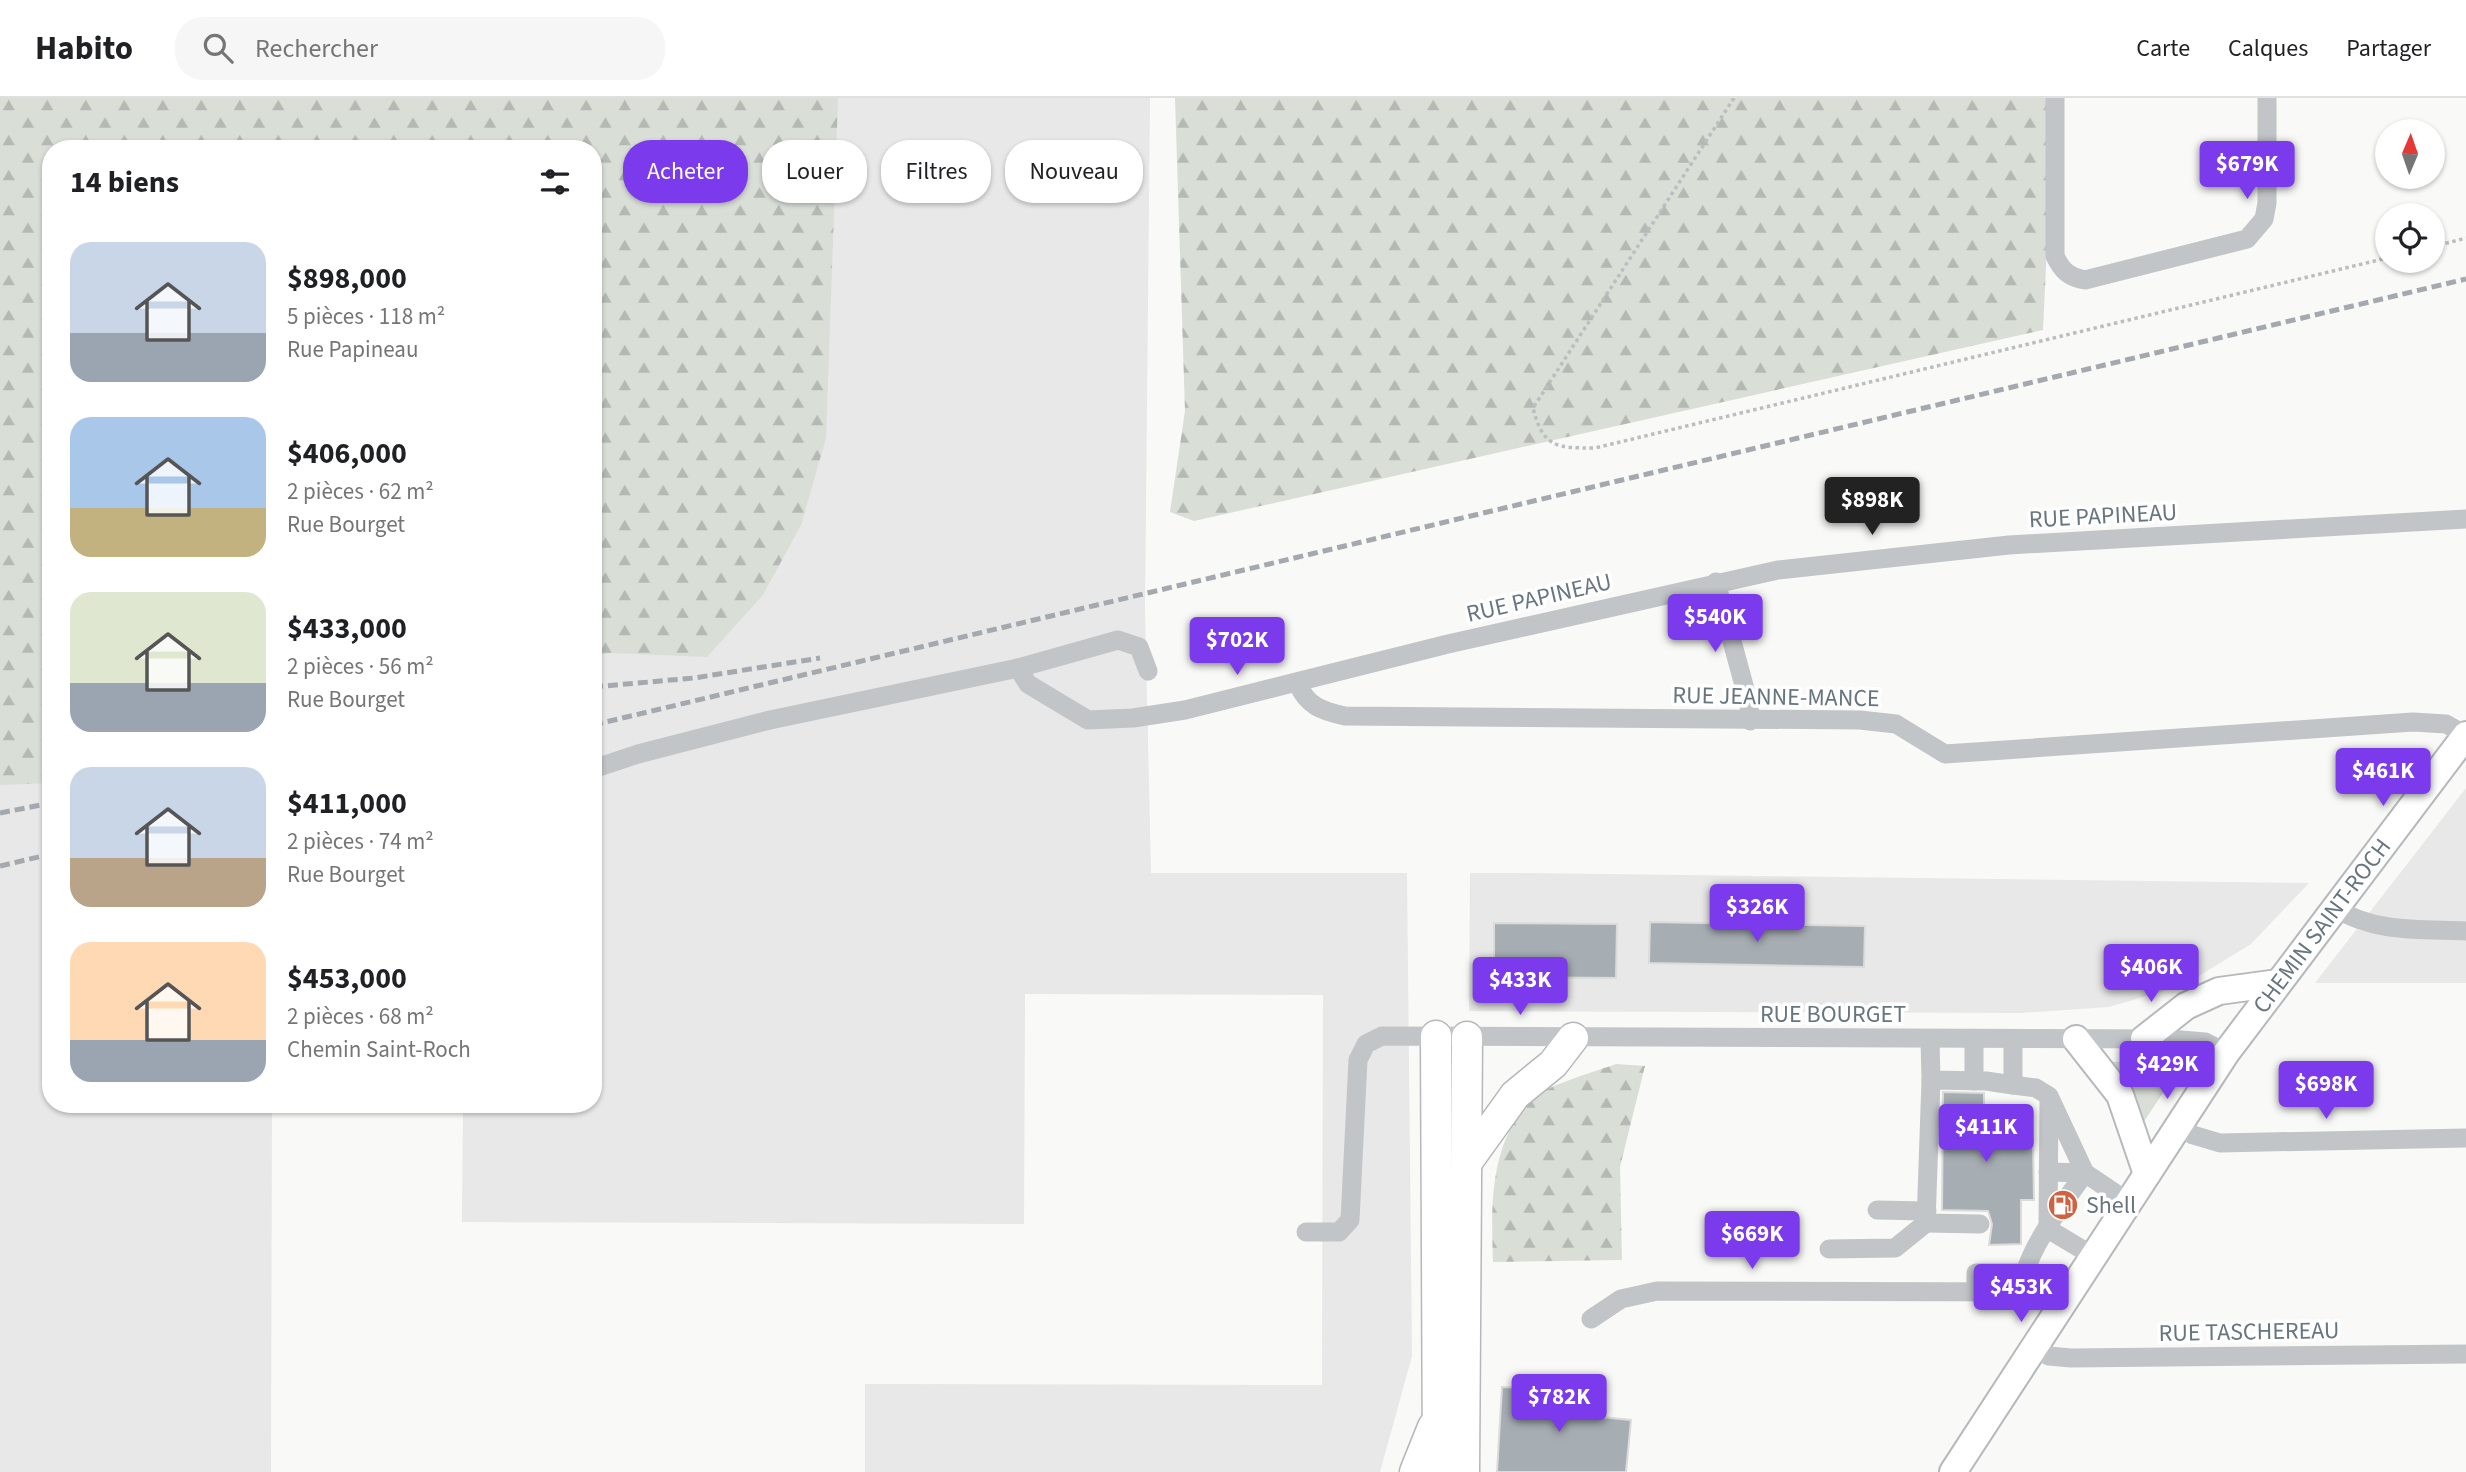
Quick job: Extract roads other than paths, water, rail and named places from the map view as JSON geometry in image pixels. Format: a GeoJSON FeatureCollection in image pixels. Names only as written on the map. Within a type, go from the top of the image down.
{"type":"FeatureCollection","features":[{"type":"Feature","properties":{"kind":"highway"},"geometry":{"type":"LineString","coordinates":[[1436,1036],[1438,1472]]}},
{"type":"Feature","properties":{"kind":"highway"},"geometry":{"type":"LineString","coordinates":[[1464,1472],[1467,1037]]}},
{"type":"Feature","properties":{"kind":"highway"},"geometry":{"type":"LineString","coordinates":[[1467,1162],[1515,1095],[1553,1064],[1573,1038]]}},
{"type":"Feature","properties":{"kind":"highway"},"geometry":{"type":"LineString","coordinates":[[1415,1472],[1437,1416]]}},
{"type":"Feature","properties":{"kind":"main road","name":"CHEMIN SAINT-ROCH"},"geometry":{"type":"LineString","coordinates":[[1953,1472],[2226,1054],[2466,735]]}},
{"type":"Feature","properties":{"kind":"main road"},"geometry":{"type":"LineString","coordinates":[[2144,1039],[2186,1006],[2219,991],[2278,983]]}},
{"type":"Feature","properties":{"kind":"main road"},"geometry":{"type":"LineString","coordinates":[[2076,1039],[2120,1095],[2147,1174]]}},
{"type":"Feature","properties":{"kind":"street"},"geometry":{"type":"LineString","coordinates":[[2055,98],[2054,244],[2061,269],[2072,278],[2085,280],[2232,245],[2258,230],[2264,219],[2267,203],[2267,98]]}},
{"type":"Feature","properties":{"kind":"street","name":"RUE PAPINEAU"},"geometry":{"type":"LineString","coordinates":[[1018,668],[1028,684],[1088,720],[1185,710],[1298,684],[1448,644],[1716,582],[1847,561],[2009,545],[2466,519]]}},
{"type":"Feature","properties":{"kind":"street"},"geometry":{"type":"LineString","coordinates":[[1716,582],[1749,704],[1750,721]]}},
{"type":"Feature","properties":{"kind":"street"},"geometry":{"type":"LineString","coordinates":[[602,766],[769,720],[1018,668],[1118,640],[1139,647],[1148,671]]}},
{"type":"Feature","properties":{"kind":"street","name":"RUE JEANNE-MANCE"},"geometry":{"type":"LineString","coordinates":[[1298,684],[1303,695],[1316,708],[1345,716],[1881,721],[1905,729],[1945,754],[2420,722],[2446,724],[2466,735]]}},
{"type":"Feature","properties":{"kind":"street"},"geometry":{"type":"LineString","coordinates":[[2335,908],[2353,919],[2377,927],[2466,931]]}},
{"type":"Feature","properties":{"kind":"street","name":"RUE BOURGET"},"geometry":{"type":"LineString","coordinates":[[1306,1233],[1339,1232],[1350,1220],[1357,1069],[1363,1049],[1382,1037],[2198,1040],[2226,1054]]}},
{"type":"Feature","properties":{"kind":"street"},"geometry":{"type":"LineString","coordinates":[[1829,1250],[1895,1248],[1927,1217],[1930,1039]]}},
{"type":"Feature","properties":{"kind":"street"},"geometry":{"type":"LineString","coordinates":[[1974,1039],[1974,1081]]}},
{"type":"Feature","properties":{"kind":"street"},"geometry":{"type":"LineString","coordinates":[[2012,1039],[2013,1085]]}},
{"type":"Feature","properties":{"kind":"street"},"geometry":{"type":"LineString","coordinates":[[1931,1080],[1974,1081],[2036,1088],[2049,1096],[2085,1173],[2129,1202]]}},
{"type":"Feature","properties":{"kind":"street"},"geometry":{"type":"LineString","coordinates":[[2048,1228],[2049,1096]]}},
{"type":"Feature","properties":{"kind":"street"},"geometry":{"type":"LineString","coordinates":[[2179,1126],[2193,1135],[2220,1143],[2466,1138]]}},
{"type":"Feature","properties":{"kind":"street"},"geometry":{"type":"LineString","coordinates":[[2048,1172],[2085,1173]]}},
{"type":"Feature","properties":{"kind":"street"},"geometry":{"type":"LineString","coordinates":[[2023,1282],[2048,1228],[2085,1173]]}},
{"type":"Feature","properties":{"kind":"street"},"geometry":{"type":"LineString","coordinates":[[1877,1210],[1980,1224]]}},
{"type":"Feature","properties":{"kind":"street"},"geometry":{"type":"LineString","coordinates":[[2048,1228],[2093,1256]]}},
{"type":"Feature","properties":{"kind":"street"},"geometry":{"type":"LineString","coordinates":[[1591,1319],[1621,1299],[1657,1291],[1976,1291],[2023,1282],[2062,1305]]}},
{"type":"Feature","properties":{"kind":"street","name":"RUE TASCHEREAU"},"geometry":{"type":"LineString","coordinates":[[2034,1347],[2049,1356],[2071,1358],[2466,1354]]}},
{"type":"Feature","properties":{"kind":"railway"},"geometry":{"type":"LineString","coordinates":[[602,723],[2466,279]]}},
{"type":"Feature","properties":{"kind":"railway"},"geometry":{"type":"LineString","coordinates":[[602,686],[694,678],[820,658]]}},
{"type":"Feature","properties":{"kind":"railway"},"geometry":{"type":"LineString","coordinates":[[0,813],[42,805]]}},
{"type":"Feature","properties":{"kind":"railway"},"geometry":{"type":"LineString","coordinates":[[0,866],[42,856]]}},
{"type":"Feature","properties":{"kind":"place","name":"Shell"},"geometry":{"type":"Point","coordinates":[2063,1205]}}]}
